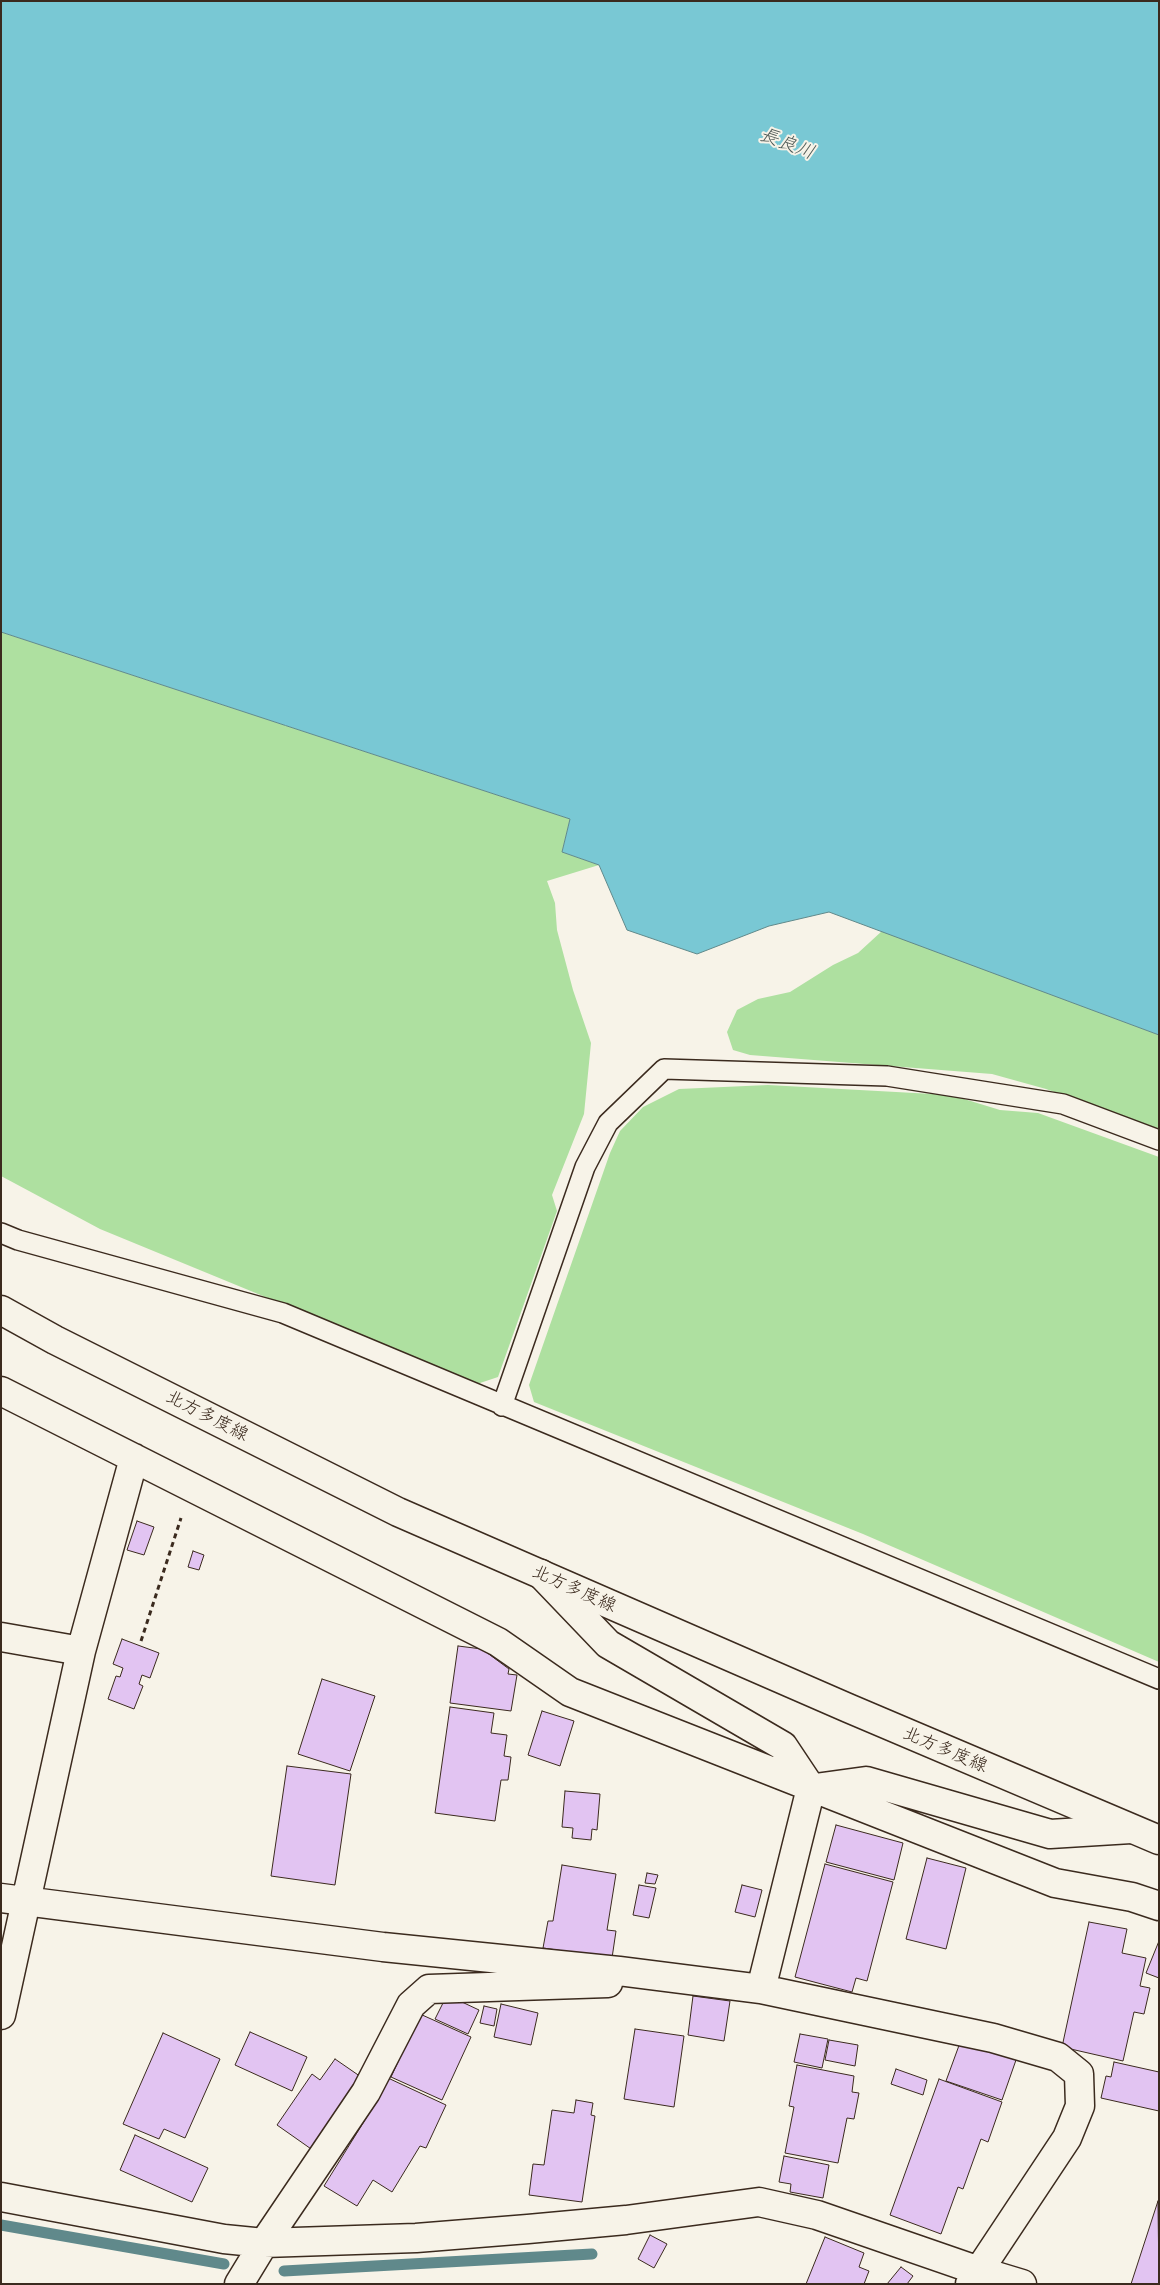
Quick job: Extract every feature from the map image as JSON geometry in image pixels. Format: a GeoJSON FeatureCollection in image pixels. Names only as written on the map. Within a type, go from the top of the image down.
{"type":"FeatureCollection","features":[{"type":"Feature","properties":{"kind":"street","name":"北方多度線"},"geometry":{"type":"LineString","coordinates":[[1,1310],[64,1344],[398,1512],[1159,1840]]}},
{"type":"Feature","properties":{"kind":"street"},"geometry":{"type":"LineString","coordinates":[[1,1391],[498,1642],[570,1692],[1055,1883],[1132,1897],[1159,1906]]}},
{"type":"Feature","properties":{"kind":"street"},"geometry":{"type":"LineString","coordinates":[[1,2015],[13,1900],[134,1458]]}},
{"type":"Feature","properties":{"kind":"street"},"geometry":{"type":"LineString","coordinates":[[541,1574],[608,1644],[784,1746],[811,1788],[761,1989]]}},
{"type":"Feature","properties":{"kind":"street"},"geometry":{"type":"LineString","coordinates":[[1,1637],[81,1652]]}},
{"type":"Feature","properties":{"kind":"street"},"geometry":{"type":"LineString","coordinates":[[811,1788],[866,1781],[1050,1834],[1132,1829]]}},
{"type":"Feature","properties":{"kind":"street"},"geometry":{"type":"LineString","coordinates":[[13,1900],[383,1948],[619,1970],[761,1989],[994,2038],[1058,2057],[1079,2074],[1080,2106],[1067,2138],[975,2277]]}},
{"type":"Feature","properties":{"kind":"street"},"geometry":{"type":"LineString","coordinates":[[239,2284],[264,2243],[366,2092],[411,2005],[429,1989],[606,1984],[619,1970]]}},
{"type":"Feature","properties":{"kind":"street"},"geometry":{"type":"LineString","coordinates":[[1,2197],[224,2239],[264,2243],[416,2238],[528,2230],[626,2220],[759,2202],[817,2215],[975,2277],[1022,2284]]}},
{"type":"Feature","properties":{"kind":"lane"},"geometry":{"type":"LineString","coordinates":[[502,1406],[584,1167],[608,1123],[664,1069],[887,1076],[1063,1104],[1159,1140]]}},
{"type":"Feature","properties":{"kind":"lane"},"geometry":{"type":"LineString","coordinates":[[1,1233],[18,1240],[283,1313],[1159,1680]]}},
{"type":"Feature","properties":{"kind":"path"},"geometry":{"type":"LineString","coordinates":[[141,1641],[191,1487]]}},
{"type":"Feature","properties":{"kind":"green space"},"geometry":{"type":"Polygon","coordinates":[[[1,632],[570,819],[562,852],[599,865],[547,881],[555,903],[557,930],[573,990],[591,1043],[584,1114],[552,1195],[557,1211],[498,1377],[477,1384],[100,1229],[1,1176],[1,632]]]}},
{"type":"Feature","properties":{"kind":"green space"},"geometry":{"type":"Polygon","coordinates":[[[882,931],[1159,1035],[1159,1130],[1046,1089],[992,1074],[750,1055],[733,1050],[727,1032],[737,1010],[758,999],[790,992],[833,965],[858,953],[882,931]]]}},
{"type":"Feature","properties":{"kind":"green space"},"geometry":{"type":"Polygon","coordinates":[[[768,1085],[951,1095],[1000,1110],[1038,1113],[1159,1157],[1159,1662],[863,1534],[534,1402],[529,1385],[610,1153],[620,1131],[643,1107],[679,1089],[768,1085]]]}},
{"type":"Feature","properties":{"kind":"water","name":"長良川"},"geometry":{"type":"Polygon","coordinates":[[[1,1],[1159,1],[1159,1035],[829,912],[769,926],[697,954],[627,930],[599,865],[562,852],[570,819],[1,632],[1,1]]]}},
{"type":"Feature","properties":{"kind":"building"},"geometry":{"type":"Polygon","coordinates":[[[137,1521],[154,1527],[144,1555],[127,1550],[137,1521]]]}},
{"type":"Feature","properties":{"kind":"building"},"geometry":{"type":"Polygon","coordinates":[[[193,1551],[204,1555],[199,1570],[188,1567],[193,1551]]]}},
{"type":"Feature","properties":{"kind":"building"},"geometry":{"type":"Polygon","coordinates":[[[122,1639],[159,1653],[150,1678],[142,1675],[139,1684],[143,1686],[134,1709],[108,1699],[116,1676],[120,1677],[123,1668],[113,1664],[122,1639]]]}},
{"type":"Feature","properties":{"kind":"building"},"geometry":{"type":"Polygon","coordinates":[[[458,1646],[482,1649],[509,1669],[508,1674],[517,1675],[511,1711],[450,1703],[458,1646]]]}},
{"type":"Feature","properties":{"kind":"building"},"geometry":{"type":"Polygon","coordinates":[[[322,1679],[375,1696],[350,1771],[298,1754],[322,1679]]]}},
{"type":"Feature","properties":{"kind":"building"},"geometry":{"type":"Polygon","coordinates":[[[450,1707],[494,1713],[491,1733],[507,1735],[504,1756],[511,1757],[508,1780],[501,1780],[495,1821],[435,1813],[450,1707]]]}},
{"type":"Feature","properties":{"kind":"building"},"geometry":{"type":"Polygon","coordinates":[[[542,1711],[574,1721],[560,1766],[528,1755],[542,1711]]]}},
{"type":"Feature","properties":{"kind":"building"},"geometry":{"type":"Polygon","coordinates":[[[287,1766],[351,1774],[335,1885],[271,1876],[287,1766]]]}},
{"type":"Feature","properties":{"kind":"building"},"geometry":{"type":"Polygon","coordinates":[[[565,1791],[600,1794],[597,1830],[592,1829],[591,1840],[572,1838],[573,1828],[562,1827],[565,1791]]]}},
{"type":"Feature","properties":{"kind":"building"},"geometry":{"type":"Polygon","coordinates":[[[836,1825],[903,1843],[894,1880],[826,1862],[836,1825]]]}},
{"type":"Feature","properties":{"kind":"building"},"geometry":{"type":"Polygon","coordinates":[[[927,1858],[966,1868],[946,1949],[906,1939],[927,1858]]]}},
{"type":"Feature","properties":{"kind":"building"},"geometry":{"type":"Polygon","coordinates":[[[825,1864],[893,1882],[867,1981],[856,1978],[852,1992],[795,1977],[825,1864]]]}},
{"type":"Feature","properties":{"kind":"building"},"geometry":{"type":"Polygon","coordinates":[[[562,1865],[616,1874],[607,1930],[616,1931],[612,1958],[543,1948],[548,1921],[553,1921],[562,1865]]]}},
{"type":"Feature","properties":{"kind":"building"},"geometry":{"type":"Polygon","coordinates":[[[647,1873],[658,1875],[655,1884],[645,1883],[647,1873]]]}},
{"type":"Feature","properties":{"kind":"building"},"geometry":{"type":"Polygon","coordinates":[[[639,1885],[656,1888],[649,1918],[633,1915],[639,1885]]]}},
{"type":"Feature","properties":{"kind":"building"},"geometry":{"type":"Polygon","coordinates":[[[742,1885],[762,1890],[755,1917],[735,1912],[742,1885]]]}},
{"type":"Feature","properties":{"kind":"building"},"geometry":{"type":"Polygon","coordinates":[[[1089,1922],[1127,1929],[1122,1953],[1146,1958],[1140,1986],[1150,1988],[1144,2014],[1134,2012],[1123,2061],[1062,2047],[1089,1922]]]}},
{"type":"Feature","properties":{"kind":"building"},"geometry":{"type":"Polygon","coordinates":[[[1159,1941],[1159,1978],[1146,1973],[1159,1941]]]}},
{"type":"Feature","properties":{"kind":"building"},"geometry":{"type":"Polygon","coordinates":[[[447,1995],[479,2010],[468,2034],[435,2019],[447,1995]]]}},
{"type":"Feature","properties":{"kind":"building"},"geometry":{"type":"Polygon","coordinates":[[[693,1996],[730,2001],[724,2041],[688,2035],[693,1996]]]}},
{"type":"Feature","properties":{"kind":"building"},"geometry":{"type":"Polygon","coordinates":[[[501,2004],[538,2013],[531,2045],[494,2037],[501,2004]]]}},
{"type":"Feature","properties":{"kind":"building"},"geometry":{"type":"Polygon","coordinates":[[[484,2006],[497,2009],[494,2026],[480,2023],[484,2006]]]}},
{"type":"Feature","properties":{"kind":"building"},"geometry":{"type":"Polygon","coordinates":[[[420,2014],[471,2037],[442,2100],[391,2077],[420,2014]]]}},
{"type":"Feature","properties":{"kind":"building"},"geometry":{"type":"Polygon","coordinates":[[[635,2029],[684,2036],[674,2107],[624,2099],[635,2029]]]}},
{"type":"Feature","properties":{"kind":"building"},"geometry":{"type":"Polygon","coordinates":[[[250,2032],[307,2057],[292,2091],[235,2065],[250,2032]]]}},
{"type":"Feature","properties":{"kind":"building"},"geometry":{"type":"Polygon","coordinates":[[[163,2033],[220,2059],[185,2138],[164,2129],[159,2139],[123,2124],[163,2033]]]}},
{"type":"Feature","properties":{"kind":"building"},"geometry":{"type":"Polygon","coordinates":[[[800,2034],[828,2039],[822,2068],[794,2062],[800,2034]]]}},
{"type":"Feature","properties":{"kind":"building"},"geometry":{"type":"Polygon","coordinates":[[[829,2040],[858,2045],[855,2066],[825,2060],[829,2040]]]}},
{"type":"Feature","properties":{"kind":"building"},"geometry":{"type":"Polygon","coordinates":[[[961,2040],[1016,2060],[1002,2100],[946,2081],[961,2040]]]}},
{"type":"Feature","properties":{"kind":"building"},"geometry":{"type":"Polygon","coordinates":[[[335,2059],[364,2079],[314,2151],[277,2125],[312,2074],[320,2080],[335,2059]]]}},
{"type":"Feature","properties":{"kind":"building"},"geometry":{"type":"Polygon","coordinates":[[[1114,2062],[1159,2072],[1159,2111],[1101,2098],[1106,2076],[1111,2077],[1114,2062]]]}},
{"type":"Feature","properties":{"kind":"building"},"geometry":{"type":"Polygon","coordinates":[[[797,2065],[854,2076],[852,2092],[859,2093],[854,2119],[847,2118],[838,2163],[785,2153],[794,2107],[789,2106],[797,2065]]]}},
{"type":"Feature","properties":{"kind":"building"},"geometry":{"type":"Polygon","coordinates":[[[896,2069],[927,2080],[923,2095],[891,2084],[896,2069]]]}},
{"type":"Feature","properties":{"kind":"building"},"geometry":{"type":"Polygon","coordinates":[[[388,2078],[446,2105],[426,2148],[420,2146],[392,2192],[373,2180],[357,2206],[324,2186],[381,2094],[388,2078]]]}},
{"type":"Feature","properties":{"kind":"building"},"geometry":{"type":"Polygon","coordinates":[[[939,2079],[1002,2102],[988,2142],[981,2139],[963,2189],[958,2187],[941,2234],[890,2215],[939,2079]]]}},
{"type":"Feature","properties":{"kind":"building"},"geometry":{"type":"Polygon","coordinates":[[[576,2100],[593,2103],[591,2115],[595,2116],[582,2202],[529,2195],[533,2164],[544,2165],[552,2110],[574,2113],[576,2100]]]}},
{"type":"Feature","properties":{"kind":"building"},"geometry":{"type":"Polygon","coordinates":[[[135,2135],[208,2168],[192,2202],[120,2170],[135,2135]]]}},
{"type":"Feature","properties":{"kind":"building"},"geometry":{"type":"Polygon","coordinates":[[[784,2156],[829,2165],[823,2198],[790,2192],[791,2184],[779,2182],[784,2156]]]}},
{"type":"Feature","properties":{"kind":"building"},"geometry":{"type":"Polygon","coordinates":[[[1158,2201],[1159,2284],[1131,2284],[1158,2201]]]}},
{"type":"Feature","properties":{"kind":"building"},"geometry":{"type":"Polygon","coordinates":[[[650,2235],[667,2244],[654,2268],[638,2259],[650,2235]]]}},
{"type":"Feature","properties":{"kind":"building"},"geometry":{"type":"Polygon","coordinates":[[[825,2237],[864,2253],[859,2267],[869,2271],[864,2284],[806,2284],[825,2237]]]}},
{"type":"Feature","properties":{"kind":"building"},"geometry":{"type":"Polygon","coordinates":[[[901,2267],[913,2276],[907,2284],[887,2284],[901,2267]]]}},
{"type":"Feature","properties":{"kind":"waterway"},"geometry":{"type":"LineString","coordinates":[[1,2225],[224,2264]]}},
{"type":"Feature","properties":{"kind":"waterway"},"geometry":{"type":"LineString","coordinates":[[284,2271],[592,2254]]}}]}
